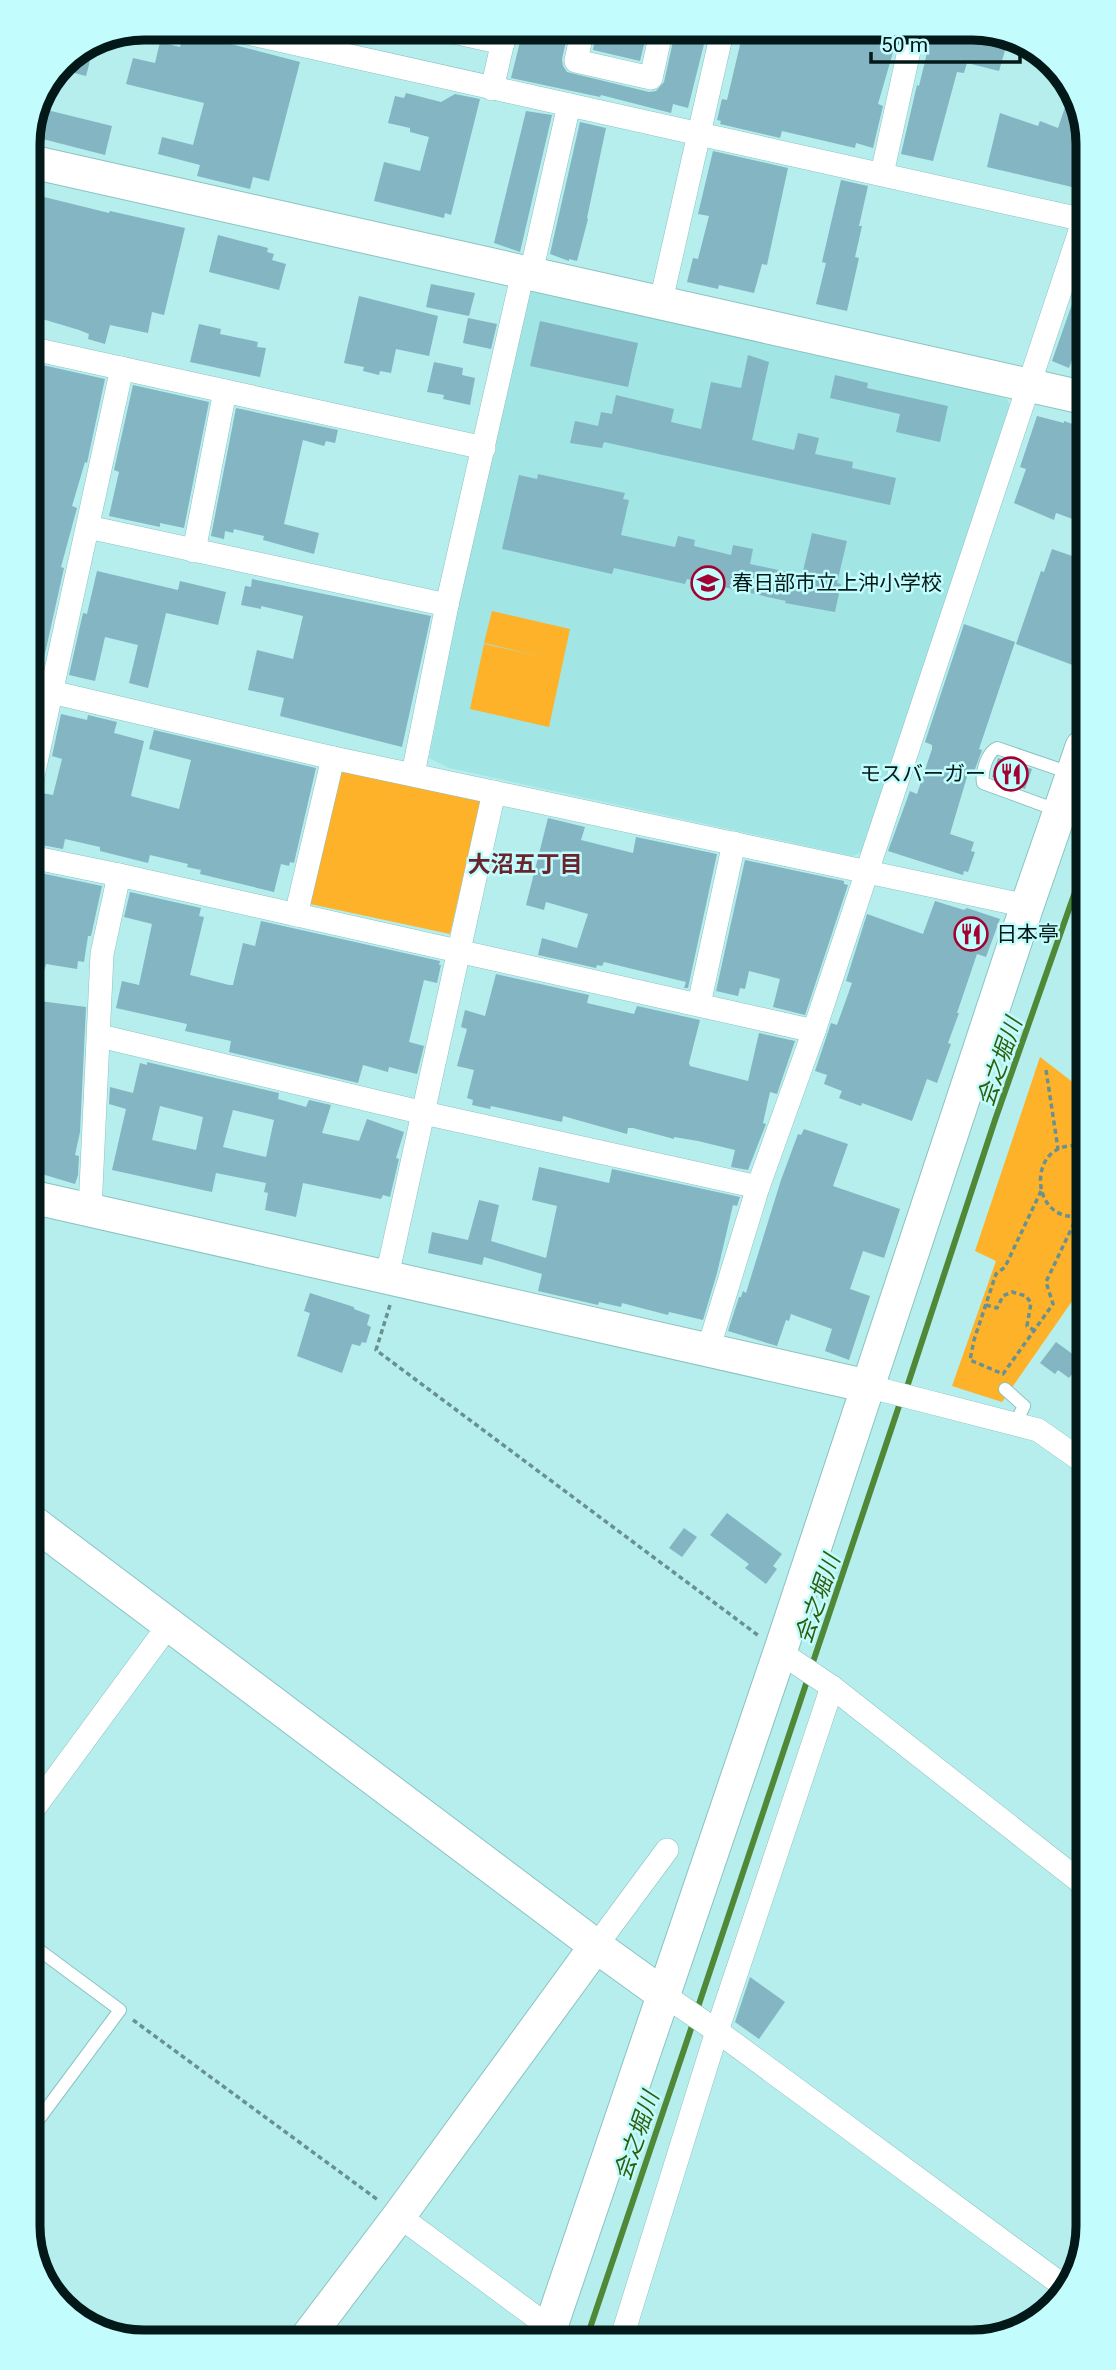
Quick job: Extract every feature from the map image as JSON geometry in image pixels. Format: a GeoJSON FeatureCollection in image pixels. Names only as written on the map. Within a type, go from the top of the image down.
{"type":"FeatureCollection","features":[{"type":"Feature","properties":{"kind":"street"},"geometry":{"type":"LineString","coordinates":[[278,40],[1076,218]]}},
{"type":"Feature","properties":{"kind":"street"},"geometry":{"type":"LineString","coordinates":[[492,89],[503,40]]}},
{"type":"Feature","properties":{"kind":"street"},"geometry":{"type":"LineString","coordinates":[[580,40],[576,61],[651,78],[659,40]]}},
{"type":"Feature","properties":{"kind":"street"},"geometry":{"type":"LineString","coordinates":[[661,301],[720,40]]}},
{"type":"Feature","properties":{"kind":"street"},"geometry":{"type":"LineString","coordinates":[[882,174],[911,40]]}},
{"type":"Feature","properties":{"kind":"street"},"geometry":{"type":"LineString","coordinates":[[413,774],[447,605],[569,106]]}},
{"type":"Feature","properties":{"kind":"street"},"geometry":{"type":"LineString","coordinates":[[40,164],[1076,396]]}},
{"type":"Feature","properties":{"kind":"street"},"geometry":{"type":"LineString","coordinates":[[708,1350],[758,1187],[814,1031],[1076,243]]}},
{"type":"Feature","properties":{"kind":"street"},"geometry":{"type":"LineString","coordinates":[[40,350],[484,448]]}},
{"type":"Feature","properties":{"kind":"street"},"geometry":{"type":"LineString","coordinates":[[122,368],[88,527],[41,689],[333,758],[1027,906]]}},
{"type":"Feature","properties":{"kind":"street"},"geometry":{"type":"LineString","coordinates":[[194,551],[225,391]]}},
{"type":"Feature","properties":{"kind":"street"},"geometry":{"type":"LineString","coordinates":[[88,527],[447,605]]}},
{"type":"Feature","properties":{"kind":"street"},"geometry":{"type":"LineString","coordinates":[[296,915],[333,758]]}},
{"type":"Feature","properties":{"kind":"street"},"geometry":{"type":"LineString","coordinates":[[549,2330],[677,2003],[792,1660],[878,1389],[1052,820],[1076,762]]}},
{"type":"Feature","properties":{"kind":"street"},"geometry":{"type":"LineString","coordinates":[[392,1277],[424,1113],[494,792]]}},
{"type":"Feature","properties":{"kind":"street"},"geometry":{"type":"LineString","coordinates":[[699,1004],[734,843]]}},
{"type":"Feature","properties":{"kind":"street"},"geometry":{"type":"LineString","coordinates":[[40,859],[814,1031]]}},
{"type":"Feature","properties":{"kind":"street"},"geometry":{"type":"LineString","coordinates":[[90,1210],[102,954],[119,875]]}},
{"type":"Feature","properties":{"kind":"street"},"geometry":{"type":"LineString","coordinates":[[100,1036],[424,1113],[758,1187]]}},
{"type":"Feature","properties":{"kind":"street"},"geometry":{"type":"LineString","coordinates":[[40,1199],[878,1389],[1038,1430],[1076,1457]]}},
{"type":"Feature","properties":{"kind":"street"},"geometry":{"type":"LineString","coordinates":[[40,1528],[596,1946],[717,2031],[1059,2283]]}},
{"type":"Feature","properties":{"kind":"street"},"geometry":{"type":"LineString","coordinates":[[40,1800],[168,1626]]}},
{"type":"Feature","properties":{"kind":"street"},"geometry":{"type":"LineString","coordinates":[[792,1660],[832,1687],[1076,1878]]}},
{"type":"Feature","properties":{"kind":"street"},"geometry":{"type":"LineString","coordinates":[[624,2330],[717,2031],[832,1687]]}},
{"type":"Feature","properties":{"kind":"street"},"geometry":{"type":"LineString","coordinates":[[313,2330],[667,1850]]}},
{"type":"Feature","properties":{"kind":"street"},"geometry":{"type":"LineString","coordinates":[[399,2216],[545,2330]]}},
{"type":"Feature","properties":{"kind":"lane"},"geometry":{"type":"LineString","coordinates":[[1052,820],[983,783],[981,778],[990,753],[997,748],[1076,760]]}},
{"type":"Feature","properties":{"kind":"lane"},"geometry":{"type":"LineString","coordinates":[[1004,1389],[1024,1406],[1015,1424]]}},
{"type":"Feature","properties":{"kind":"lane"},"geometry":{"type":"LineString","coordinates":[[40,1951],[120,2010],[40,2118]]}},
{"type":"Feature","properties":{"kind":"path"},"geometry":{"type":"LineString","coordinates":[[1046,1070],[1059,1149]]}},
{"type":"Feature","properties":{"kind":"path"},"geometry":{"type":"LineString","coordinates":[[1041,1191],[1004,1266],[996,1274],[970,1360],[1003,1374],[1053,1304],[1046,1283],[1076,1222],[1076,1216],[1055,1210],[1046,1202],[1039,1179],[1042,1167],[1049,1157],[1059,1149],[1069,1145],[1076,1146]]}},
{"type":"Feature","properties":{"kind":"path"},"geometry":{"type":"LineString","coordinates":[[392,1277],[376,1350],[792,1660]]}},
{"type":"Feature","properties":{"kind":"path"},"geometry":{"type":"LineString","coordinates":[[986,1305],[997,1308],[1003,1296],[1012,1292],[1026,1296],[1031,1303],[1026,1319],[1027,1326],[1034,1330]]}},
{"type":"Feature","properties":{"kind":"path"},"geometry":{"type":"LineString","coordinates":[[120,2010],[399,2216]]}},
{"type":"Feature","properties":{"kind":"shaded area","name":"春日部市立上沖小学校"},"geometry":{"type":"Polygon","coordinates":[[[523,272],[1007,399],[1011,408],[862,852],[852,856],[449,768],[429,758],[523,272]]]}},
{"type":"Feature","properties":{"kind":"shaded area"},"geometry":{"type":"Polygon","coordinates":[[[492,611],[570,629],[549,727],[470,709],[484,644],[543,657],[484,643],[492,611]]]}},
{"type":"Feature","properties":{"kind":"shaded area"},"geometry":{"type":"Polygon","coordinates":[[[338,766],[481,799],[450,934],[310,904],[338,766]]]}},
{"type":"Feature","properties":{"kind":"shaded area"},"geometry":{"type":"Polygon","coordinates":[[[1040,1057],[1076,1085],[1076,1296],[1002,1402],[952,1386],[996,1261],[975,1251],[1040,1057]]]}},
{"type":"Feature","properties":{"kind":"building"},"geometry":{"type":"Polygon","coordinates":[[[182,40],[215,40],[300,62],[269,181],[253,177],[250,189],[197,176],[200,165],[158,154],[162,137],[193,145],[204,103],[126,84],[133,58],[155,63],[160,42],[180,47],[182,40]]]}},
{"type":"Feature","properties":{"kind":"building"},"geometry":{"type":"Polygon","coordinates":[[[566,40],[562,59],[567,72],[649,92],[656,91],[664,82],[673,40],[705,40],[688,108],[673,104],[671,113],[601,95],[600,97],[511,78],[520,42],[517,41],[566,40]]]}},
{"type":"Feature","properties":{"kind":"building"},"geometry":{"type":"Polygon","coordinates":[[[595,40],[645,40],[640,61],[593,50],[595,40]]]}},
{"type":"Feature","properties":{"kind":"building"},"geometry":{"type":"Polygon","coordinates":[[[741,40],[897,40],[878,104],[883,106],[873,148],[856,143],[855,148],[782,131],[780,138],[720,124],[721,121],[717,120],[722,99],[727,100],[741,40]]]}},
{"type":"Feature","properties":{"kind":"building"},"geometry":{"type":"Polygon","coordinates":[[[926,40],[976,40],[1006,47],[999,71],[967,63],[964,73],[957,72],[933,161],[901,154],[927,53],[923,52],[926,40]]]}},
{"type":"Feature","properties":{"kind":"building"},"geometry":{"type":"Polygon","coordinates":[[[91,55],[86,76],[70,72],[91,55]]]}},
{"type":"Feature","properties":{"kind":"building"},"geometry":{"type":"Polygon","coordinates":[[[406,93],[441,102],[455,94],[480,99],[451,215],[445,213],[444,218],[374,201],[384,162],[420,171],[429,137],[410,132],[410,128],[388,123],[395,96],[404,98],[406,93]]]}},
{"type":"Feature","properties":{"kind":"building"},"geometry":{"type":"Polygon","coordinates":[[[1067,102],[1074,124],[1076,144],[1076,170],[1072,187],[987,167],[1000,113],[1038,126],[1040,121],[1058,128],[1067,102]]]}},
{"type":"Feature","properties":{"kind":"building"},"geometry":{"type":"Polygon","coordinates":[[[46,110],[112,126],[105,155],[40,138],[46,110]]]}},
{"type":"Feature","properties":{"kind":"building"},"geometry":{"type":"Polygon","coordinates":[[[526,111],[552,115],[520,252],[494,243],[526,111]]]}},
{"type":"Feature","properties":{"kind":"building"},"geometry":{"type":"Polygon","coordinates":[[[580,122],[606,128],[577,261],[569,261],[550,254],[580,122]]]}},
{"type":"Feature","properties":{"kind":"building"},"geometry":{"type":"Polygon","coordinates":[[[713,151],[788,168],[767,265],[762,264],[754,293],[719,285],[718,289],[687,282],[693,258],[698,259],[709,216],[698,214],[713,151]]]}},
{"type":"Feature","properties":{"kind":"building"},"geometry":{"type":"Polygon","coordinates":[[[841,180],[868,186],[855,257],[859,258],[847,311],[816,304],[826,263],[822,262],[841,180]]]}},
{"type":"Feature","properties":{"kind":"building"},"geometry":{"type":"Polygon","coordinates":[[[40,196],[185,228],[164,315],[152,312],[148,333],[110,325],[105,344],[88,339],[89,334],[40,318],[40,196]]]}},
{"type":"Feature","properties":{"kind":"building"},"geometry":{"type":"Polygon","coordinates":[[[218,235],[268,248],[267,252],[274,254],[272,260],[286,264],[279,290],[209,272],[218,235]]]}},
{"type":"Feature","properties":{"kind":"building"},"geometry":{"type":"Polygon","coordinates":[[[431,284],[475,293],[469,316],[426,307],[431,284]]]}},
{"type":"Feature","properties":{"kind":"building"},"geometry":{"type":"Polygon","coordinates":[[[1076,293],[1076,362],[1072,360],[1069,368],[1052,361],[1076,293]]]}},
{"type":"Feature","properties":{"kind":"building"},"geometry":{"type":"Polygon","coordinates":[[[359,296],[438,316],[429,356],[396,349],[391,373],[380,371],[379,375],[363,371],[364,367],[344,363],[359,296]]]}},
{"type":"Feature","properties":{"kind":"building"},"geometry":{"type":"Polygon","coordinates":[[[468,318],[497,324],[491,349],[463,343],[468,318]]]}},
{"type":"Feature","properties":{"kind":"building"},"geometry":{"type":"Polygon","coordinates":[[[540,321],[638,343],[628,387],[530,366],[540,321]]]}},
{"type":"Feature","properties":{"kind":"building"},"geometry":{"type":"Polygon","coordinates":[[[199,324],[221,329],[220,334],[258,342],[257,347],[266,348],[260,377],[190,362],[199,324]]]}},
{"type":"Feature","properties":{"kind":"building"},"geometry":{"type":"Polygon","coordinates":[[[748,355],[769,362],[752,440],[794,450],[798,433],[819,438],[815,454],[853,462],[852,468],[896,478],[890,505],[604,442],[602,448],[570,443],[575,421],[598,426],[601,412],[612,414],[616,395],[674,409],[671,422],[701,429],[711,382],[741,388],[748,355]]]}},
{"type":"Feature","properties":{"kind":"building"},"geometry":{"type":"Polygon","coordinates":[[[434,362],[463,368],[462,375],[475,378],[470,405],[427,392],[434,362]]]}},
{"type":"Feature","properties":{"kind":"building"},"geometry":{"type":"Polygon","coordinates":[[[40,364],[105,379],[87,463],[85,462],[72,506],[77,508],[61,567],[64,568],[42,667],[40,422],[40,364]]]}},
{"type":"Feature","properties":{"kind":"building"},"geometry":{"type":"Polygon","coordinates":[[[835,375],[868,383],[867,388],[948,406],[940,442],[896,432],[900,414],[830,398],[835,375]]]}},
{"type":"Feature","properties":{"kind":"building"},"geometry":{"type":"Polygon","coordinates":[[[133,385],[209,402],[184,528],[160,523],[160,527],[109,516],[119,472],[114,470],[133,385]]]}},
{"type":"Feature","properties":{"kind":"building"},"geometry":{"type":"Polygon","coordinates":[[[236,408],[338,430],[335,443],[326,441],[324,446],[303,440],[284,524],[319,533],[314,554],[263,540],[264,536],[234,529],[233,533],[225,531],[224,539],[211,536],[236,408]]]}},
{"type":"Feature","properties":{"kind":"building"},"geometry":{"type":"Polygon","coordinates":[[[1037,416],[1076,425],[1076,520],[1056,513],[1054,520],[1014,503],[1026,469],[1020,467],[1037,416]]]}},
{"type":"Feature","properties":{"kind":"building"},"geometry":{"type":"Polygon","coordinates":[[[538,474],[625,493],[623,499],[629,500],[621,535],[675,547],[678,536],[695,540],[694,546],[731,555],[733,545],[753,549],[750,564],[802,575],[812,533],[847,541],[837,583],[841,584],[835,612],[687,579],[685,584],[614,568],[612,574],[502,549],[519,475],[537,479],[538,474]]]}},
{"type":"Feature","properties":{"kind":"building"},"geometry":{"type":"Polygon","coordinates":[[[1052,549],[1076,557],[1076,666],[1016,644],[1041,571],[1044,572],[1052,549]]]}},
{"type":"Feature","properties":{"kind":"building"},"geometry":{"type":"Polygon","coordinates":[[[97,571],[178,590],[180,581],[226,592],[218,625],[166,613],[148,688],[129,683],[138,645],[105,637],[95,681],[69,675],[83,613],[87,614],[97,571]]]}},
{"type":"Feature","properties":{"kind":"building"},"geometry":{"type":"Polygon","coordinates":[[[252,579],[431,616],[402,747],[280,716],[284,698],[248,690],[257,650],[293,659],[303,616],[261,606],[261,609],[241,605],[245,586],[251,587],[252,579]]]}},
{"type":"Feature","properties":{"kind":"building"},"geometry":{"type":"Polygon","coordinates":[[[964,624],[1015,642],[979,749],[982,750],[974,772],[969,770],[950,834],[974,842],[971,851],[975,852],[968,872],[964,871],[963,875],[888,851],[910,791],[917,794],[932,749],[932,745],[925,742],[964,624]]]}},
{"type":"Feature","properties":{"kind":"building"},"geometry":{"type":"Polygon","coordinates":[[[61,714],[87,720],[88,715],[117,722],[114,733],[144,741],[131,796],[179,809],[191,760],[149,749],[154,730],[316,768],[294,863],[290,862],[289,866],[281,864],[274,892],[200,874],[201,870],[187,867],[188,864],[150,855],[148,863],[65,839],[63,849],[40,845],[40,800],[42,793],[53,795],[62,759],[52,756],[61,714]]]}},
{"type":"Feature","properties":{"kind":"building"},"geometry":{"type":"Polygon","coordinates":[[[998,758],[1032,769],[1025,789],[992,777],[998,758]]]}},
{"type":"Feature","properties":{"kind":"building"},"geometry":{"type":"Polygon","coordinates":[[[548,818],[585,827],[581,840],[633,853],[636,837],[717,854],[688,988],[684,988],[686,982],[604,962],[596,968],[538,955],[542,938],[577,948],[588,914],[546,902],[544,910],[526,905],[548,818]]]}},
{"type":"Feature","properties":{"kind":"building"},"geometry":{"type":"Polygon","coordinates":[[[745,860],[844,881],[844,884],[848,885],[805,1015],[773,1007],[780,979],[749,971],[745,989],[740,988],[738,996],[716,991],[745,860]]]}},
{"type":"Feature","properties":{"kind":"building"},"geometry":{"type":"Polygon","coordinates":[[[40,873],[102,886],[84,962],[78,961],[77,969],[46,964],[40,986],[40,873]]]}},
{"type":"Feature","properties":{"kind":"building"},"geometry":{"type":"Polygon","coordinates":[[[130,892],[201,908],[199,916],[204,917],[190,975],[229,985],[233,985],[243,943],[255,946],[261,921],[440,961],[437,983],[424,980],[409,1042],[424,1046],[417,1074],[389,1067],[388,1072],[363,1065],[358,1083],[229,1052],[231,1041],[185,1031],[187,1024],[116,1008],[122,981],[139,985],[152,924],[124,917],[130,892]]]}},
{"type":"Feature","properties":{"kind":"building"},"geometry":{"type":"Polygon","coordinates":[[[935,901],[1000,919],[986,957],[977,954],[937,1083],[927,1079],[912,1121],[862,1103],[861,1106],[839,1098],[842,1091],[824,1084],[827,1075],[815,1071],[831,1023],[837,1025],[852,983],[846,981],[867,914],[923,934],[935,901]]]}},
{"type":"Feature","properties":{"kind":"building"},"geometry":{"type":"Polygon","coordinates":[[[496,974],[589,995],[587,1003],[634,1014],[637,1006],[700,1020],[690,1066],[748,1081],[759,1033],[795,1041],[777,1094],[770,1092],[763,1123],[766,1124],[748,1170],[731,1167],[735,1150],[698,1141],[674,1139],[633,1128],[628,1128],[627,1134],[563,1116],[562,1122],[491,1106],[490,1109],[472,1105],[473,1100],[467,1098],[474,1070],[457,1066],[467,1029],[461,1027],[465,1010],[485,1016],[496,974]]]}},
{"type":"Feature","properties":{"kind":"building"},"geometry":{"type":"Polygon","coordinates":[[[40,1001],[86,1007],[80,1132],[75,1155],[79,1156],[78,1175],[75,1184],[40,1173],[40,1001]]]}},
{"type":"Feature","properties":{"kind":"building"},"geometry":{"type":"Polygon","coordinates":[[[147,1062],[279,1093],[278,1099],[306,1107],[309,1100],[331,1105],[322,1133],[359,1141],[367,1119],[404,1132],[396,1158],[399,1159],[390,1197],[383,1195],[381,1199],[303,1183],[296,1217],[265,1210],[268,1193],[264,1192],[266,1183],[216,1173],[212,1192],[112,1170],[126,1109],[109,1104],[110,1087],[133,1093],[140,1063],[147,1065],[147,1062]],[[160,1106],[152,1140],[196,1150],[203,1117],[160,1106]],[[233,1110],[223,1147],[266,1157],[274,1120],[233,1110]]]}},
{"type":"Feature","properties":{"kind":"building"},"geometry":{"type":"Polygon","coordinates":[[[804,1129],[848,1144],[833,1186],[900,1209],[884,1258],[863,1251],[850,1289],[870,1296],[849,1360],[825,1351],[832,1329],[791,1314],[789,1321],[786,1320],[777,1346],[728,1331],[739,1297],[743,1291],[746,1293],[798,1134],[801,1135],[804,1129]]]}},
{"type":"Feature","properties":{"kind":"building"},"geometry":{"type":"Polygon","coordinates":[[[539,1167],[609,1183],[612,1169],[740,1197],[737,1206],[733,1205],[703,1320],[669,1312],[668,1315],[622,1303],[621,1307],[599,1302],[598,1305],[538,1291],[542,1274],[484,1257],[482,1265],[428,1253],[432,1232],[468,1240],[479,1200],[499,1205],[491,1241],[546,1258],[557,1206],[532,1200],[539,1167]]]}},
{"type":"Feature","properties":{"kind":"building"},"geometry":{"type":"Polygon","coordinates":[[[310,1293],[370,1315],[367,1325],[371,1327],[366,1343],[362,1342],[360,1346],[352,1344],[342,1373],[297,1356],[310,1313],[304,1311],[310,1293]]]}},
{"type":"Feature","properties":{"kind":"building"},"geometry":{"type":"Polygon","coordinates":[[[1056,1342],[1076,1357],[1076,1369],[1069,1378],[1058,1370],[1055,1374],[1040,1363],[1056,1342]]]}},
{"type":"Feature","properties":{"kind":"building"},"geometry":{"type":"Polygon","coordinates":[[[727,1513],[782,1554],[773,1566],[777,1569],[766,1584],[745,1568],[749,1564],[710,1535],[727,1513]]]}},
{"type":"Feature","properties":{"kind":"building"},"geometry":{"type":"Polygon","coordinates":[[[684,1528],[697,1537],[682,1557],[669,1548],[684,1528]]]}},
{"type":"Feature","properties":{"kind":"building"},"geometry":{"type":"Polygon","coordinates":[[[750,1977],[785,2002],[759,2039],[735,2022],[750,1977]]]}},
{"type":"Feature","properties":{"kind":"waterway","name":"会之堀川"},"geometry":{"type":"LineString","coordinates":[[906,1390],[995,1120],[1076,889]]}},
{"type":"Feature","properties":{"kind":"waterway","name":"会之堀川"},"geometry":{"type":"LineString","coordinates":[[811,1668],[901,1400]]}},
{"type":"Feature","properties":{"kind":"waterway","name":"会之堀川"},"geometry":{"type":"LineString","coordinates":[[697,2010],[808,1678]]}},
{"type":"Feature","properties":{"kind":"waterway","name":"会之堀川"},"geometry":{"type":"LineString","coordinates":[[589,2330],[694,2020]]}},
{"type":"Feature","properties":{"kind":"place","name":"春日部市立上沖小学校"},"geometry":{"type":"Point","coordinates":[708,583]}},
{"type":"Feature","properties":{"kind":"place","name":"モスバーガー"},"geometry":{"type":"Point","coordinates":[1011,774]}},
{"type":"Feature","properties":{"kind":"place","name":"日本亭"},"geometry":{"type":"Point","coordinates":[971,934]}},
{"type":"Feature","properties":{"kind":"district","name":"大沼五丁目"},"geometry":{"type":"Point","coordinates":[525,864]}}]}
